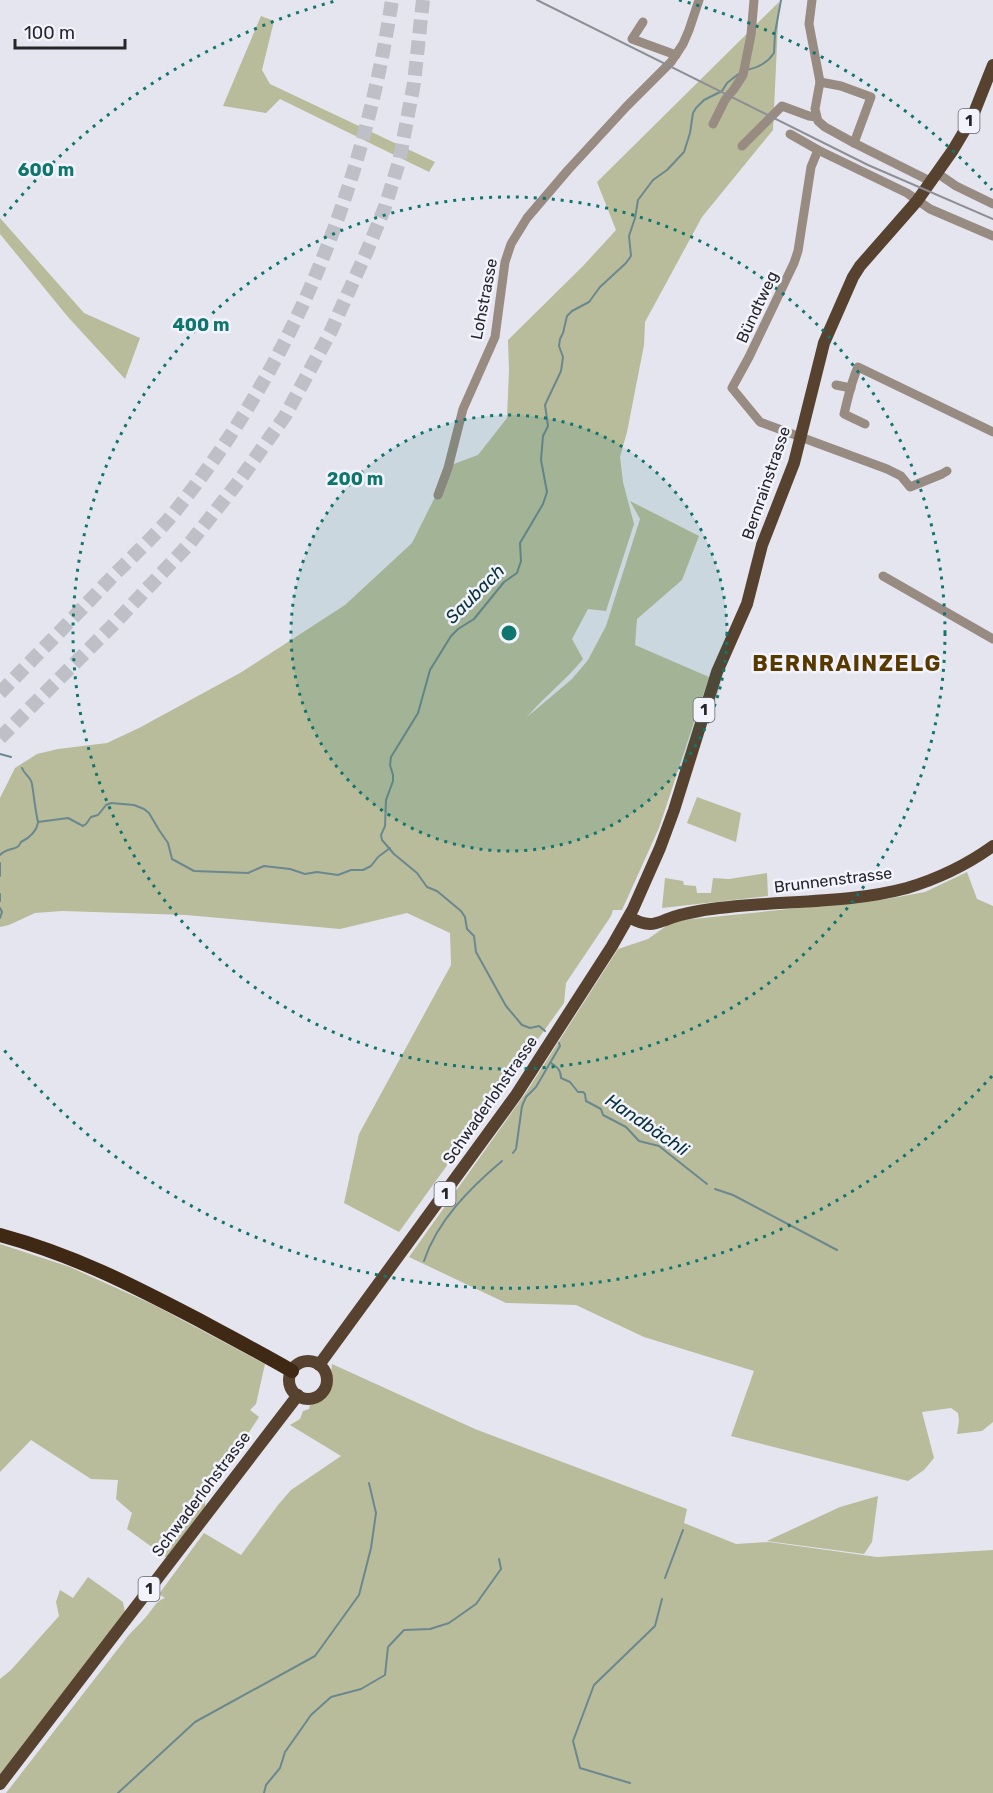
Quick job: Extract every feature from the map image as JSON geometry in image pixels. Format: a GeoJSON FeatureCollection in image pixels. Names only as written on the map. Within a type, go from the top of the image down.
{"type":"FeatureCollection","features":[{"type":"Feature","properties":{"kind":"highway"},"geometry":{"type":"LineString","coordinates":[[0,1235],[58,1253],[122,1280],[292,1371]]}},
{"type":"Feature","properties":{"kind":"main road","name":"Bernrainstrasse"},"geometry":{"type":"LineString","coordinates":[[617,938],[648,878],[674,810],[717,672],[747,604],[762,545],[794,463],[824,343],[853,277],[868,255],[917,201],[953,150],[972,117],[993,65]]}},
{"type":"Feature","properties":{"kind":"main road","name":"Brunnenstrasse"},"geometry":{"type":"LineString","coordinates":[[631,913],[640,923],[649,924],[701,911],[886,893],[944,874],[993,846]]}},
{"type":"Feature","properties":{"kind":"main road","name":"Schwaderlohstrasse"},"geometry":{"type":"LineString","coordinates":[[319,1365],[516,1095],[617,938]]}},
{"type":"Feature","properties":{"kind":"main road"},"geometry":{"type":"LineString","coordinates":[[308,1361],[319,1365],[323,1368],[327,1378],[322,1393],[310,1399],[298,1395],[291,1387],[292,1371],[301,1363],[308,1361]]}},
{"type":"Feature","properties":{"kind":"main road","name":"Schwaderlohstrasse"},"geometry":{"type":"LineString","coordinates":[[0,1784],[298,1395]]}},
{"type":"Feature","properties":{"kind":"street","name":"Lohstrasse"},"geometry":{"type":"LineString","coordinates":[[438,495],[448,468],[463,409],[495,337],[505,262],[511,244],[527,218],[568,170],[676,55],[689,30],[699,0]]}},
{"type":"Feature","properties":{"kind":"street"},"geometry":{"type":"LineString","coordinates":[[714,124],[725,100],[735,90],[744,70],[751,35],[754,0]]}},
{"type":"Feature","properties":{"kind":"street"},"geometry":{"type":"LineString","coordinates":[[812,0],[809,24],[820,82],[815,110],[820,124],[854,143],[993,204]]}},
{"type":"Feature","properties":{"kind":"street"},"geometry":{"type":"LineString","coordinates":[[643,22],[632,39],[676,55]]}},
{"type":"Feature","properties":{"kind":"street"},"geometry":{"type":"LineString","coordinates":[[820,82],[841,86],[871,97],[854,143]]}},
{"type":"Feature","properties":{"kind":"street"},"geometry":{"type":"LineString","coordinates":[[742,146],[782,106],[816,117]]}},
{"type":"Feature","properties":{"kind":"street"},"geometry":{"type":"LineString","coordinates":[[790,134],[907,193],[930,209],[993,236]]}},
{"type":"Feature","properties":{"kind":"street","name":"Bündtweg"},"geometry":{"type":"LineString","coordinates":[[800,438],[760,422],[732,388],[794,263],[798,251],[811,167],[818,150]]}},
{"type":"Feature","properties":{"kind":"street"},"geometry":{"type":"LineString","coordinates":[[865,424],[844,414],[851,381],[858,367],[993,432]]}},
{"type":"Feature","properties":{"kind":"street"},"geometry":{"type":"LineString","coordinates":[[836,385],[851,388]]}},
{"type":"Feature","properties":{"kind":"street"},"geometry":{"type":"LineString","coordinates":[[800,438],[901,476],[910,487],[946,471]]}},
{"type":"Feature","properties":{"kind":"street"},"geometry":{"type":"LineString","coordinates":[[883,576],[993,639]]}},
{"type":"Feature","properties":{"kind":"green space"},"geometry":{"type":"Polygon","coordinates":[[[779,2],[773,130],[702,217],[645,322],[644,345],[620,457],[623,482],[634,524],[606,611],[588,609],[572,639],[583,659],[527,717],[572,679],[588,660],[606,626],[640,519],[630,501],[699,536],[682,580],[637,619],[635,645],[709,677],[659,828],[622,910],[613,910],[566,983],[564,1003],[399,1232],[344,1203],[359,1134],[451,965],[450,933],[407,913],[340,929],[186,915],[62,911],[35,913],[0,927],[0,798],[15,768],[37,754],[107,743],[240,673],[345,605],[412,543],[451,465],[478,455],[507,418],[508,340],[616,230],[597,182],[779,2]]]}},
{"type":"Feature","properties":{"kind":"green space"},"geometry":{"type":"Polygon","coordinates":[[[261,16],[274,21],[262,70],[270,84],[435,162],[429,172],[280,99],[266,113],[223,106],[261,16]]]}},
{"type":"Feature","properties":{"kind":"green space"},"geometry":{"type":"Polygon","coordinates":[[[0,218],[84,313],[140,338],[125,379],[68,317],[0,234],[0,218]]]}},
{"type":"Feature","properties":{"kind":"green space"},"geometry":{"type":"Polygon","coordinates":[[[697,797],[741,813],[736,842],[687,823],[697,797]]]}},
{"type":"Feature","properties":{"kind":"green space"},"geometry":{"type":"Polygon","coordinates":[[[967,872],[977,899],[993,906],[993,1422],[982,1431],[957,1434],[958,1413],[951,1408],[922,1412],[934,1458],[924,1470],[908,1481],[731,1436],[754,1371],[644,1337],[576,1305],[506,1303],[409,1257],[527,1091],[618,949],[648,939],[673,921],[887,899],[925,892],[967,872]]]}},
{"type":"Feature","properties":{"kind":"green space"},"geometry":{"type":"Polygon","coordinates":[[[767,873],[768,896],[662,908],[665,878],[683,881],[684,885],[696,886],[697,893],[711,893],[713,878],[729,879],[767,873]]]}},
{"type":"Feature","properties":{"kind":"green space"},"geometry":{"type":"Polygon","coordinates":[[[0,1244],[70,1267],[154,1305],[265,1364],[256,1404],[250,1410],[259,1417],[205,1495],[205,1508],[167,1558],[127,1529],[132,1513],[116,1499],[118,1480],[91,1479],[31,1440],[0,1472],[0,1244]]]}},
{"type":"Feature","properties":{"kind":"green space"},"geometry":{"type":"Polygon","coordinates":[[[332,1364],[475,1429],[687,1509],[684,1523],[736,1544],[769,1542],[877,1557],[993,1550],[993,1793],[6,1793],[128,1636],[156,1604],[165,1598],[159,1594],[204,1533],[241,1555],[291,1490],[341,1456],[290,1425],[300,1419],[303,1411],[309,1409],[310,1404],[322,1396],[328,1388],[332,1364]]]}},
{"type":"Feature","properties":{"kind":"green space"},"geometry":{"type":"Polygon","coordinates":[[[878,1496],[872,1542],[864,1554],[767,1541],[840,1507],[878,1496]]]}},
{"type":"Feature","properties":{"kind":"green space"},"geometry":{"type":"Polygon","coordinates":[[[88,1577],[123,1602],[125,1612],[0,1775],[0,1679],[11,1670],[59,1616],[56,1602],[60,1590],[73,1598],[88,1577]]]}},
{"type":"Feature","properties":{"kind":"waterway","name":"Saubach"},"geometry":{"type":"LineString","coordinates":[[746,70],[762,64],[774,53],[781,0]]}},
{"type":"Feature","properties":{"kind":"waterway","name":"Saubach"},"geometry":{"type":"LineString","coordinates":[[545,1031],[539,1026],[530,1028],[522,1025],[506,1006],[476,952],[474,936],[467,929],[465,917],[461,911],[437,891],[427,887],[417,873],[394,854],[382,840],[386,800],[393,781],[391,757],[418,713],[430,670],[451,636],[474,619],[504,582],[517,573],[521,561],[520,543],[543,504],[547,492],[541,460],[543,436],[548,426],[545,405],[561,371],[563,357],[559,346],[567,316],[589,302],[600,287],[631,256],[629,236],[638,200],[653,180],[667,170],[684,152],[696,108],[704,100],[722,91],[727,83],[741,72]]}},
{"type":"Feature","properties":{"kind":"waterway"},"geometry":{"type":"LineString","coordinates":[[0,754],[11,757]]}},
{"type":"Feature","properties":{"kind":"waterway","name":"Saubach"},"geometry":{"type":"LineString","coordinates":[[22,768],[31,782],[38,822],[68,818],[83,826],[91,817],[98,815],[106,805],[111,803],[134,805],[149,813],[168,843],[172,859],[194,871],[248,873],[264,866],[290,869],[305,874],[317,872],[338,875],[371,866],[390,848]]}},
{"type":"Feature","properties":{"kind":"waterway","name":"Saubach"},"geometry":{"type":"LineString","coordinates":[[0,855],[17,847],[29,837],[36,830],[38,823]]}},
{"type":"Feature","properties":{"kind":"waterway","name":"Saubach"},"geometry":{"type":"LineString","coordinates":[[0,863],[0,876]]}},
{"type":"Feature","properties":{"kind":"waterway","name":"Saubach"},"geometry":{"type":"LineString","coordinates":[[0,894],[0,901]]}},
{"type":"Feature","properties":{"kind":"waterway","name":"Saubach"},"geometry":{"type":"LineString","coordinates":[[0,908],[2,912],[0,918]]}},
{"type":"Feature","properties":{"kind":"waterway"},"geometry":{"type":"LineString","coordinates":[[513,1153],[516,1149],[522,1106],[526,1097],[536,1087],[560,1046],[559,1043]]}},
{"type":"Feature","properties":{"kind":"waterway","name":"Handbächli"},"geometry":{"type":"LineString","coordinates":[[551,1063],[558,1069],[561,1078],[570,1082],[578,1092],[583,1092],[586,1101],[601,1109],[603,1115],[626,1127],[639,1141],[659,1146],[707,1184]]}},
{"type":"Feature","properties":{"kind":"waterway"},"geometry":{"type":"LineString","coordinates":[[424,1261],[437,1232],[456,1206],[502,1161]]}},
{"type":"Feature","properties":{"kind":"waterway","name":"Handbächli"},"geometry":{"type":"LineString","coordinates":[[715,1189],[733,1195],[837,1250]]}},
{"type":"Feature","properties":{"kind":"waterway"},"geometry":{"type":"LineString","coordinates":[[118,1793],[195,1722],[315,1656],[359,1595],[371,1548],[376,1513],[369,1483]]}},
{"type":"Feature","properties":{"kind":"waterway"},"geometry":{"type":"LineString","coordinates":[[665,1578],[683,1530]]}},
{"type":"Feature","properties":{"kind":"waterway"},"geometry":{"type":"LineString","coordinates":[[264,1793],[266,1785],[280,1768],[285,1752],[311,1715],[331,1697],[361,1689],[385,1675],[388,1647],[404,1630],[430,1629],[449,1623],[476,1604],[501,1569],[499,1559]]}},
{"type":"Feature","properties":{"kind":"waterway"},"geometry":{"type":"LineString","coordinates":[[630,1783],[580,1768],[573,1741],[594,1685],[655,1626],[662,1599]]}},
{"type":"Feature","properties":{"kind":"tunnel"},"geometry":{"type":"LineString","coordinates":[[0,693],[168,520],[212,462],[251,402],[286,340],[316,275],[341,209],[362,141],[379,71],[392,0]]}},
{"type":"Feature","properties":{"kind":"tunnel"},"geometry":{"type":"LineString","coordinates":[[0,738],[113,625],[190,543],[239,481],[285,416],[330,333],[385,207],[399,162],[414,83],[423,0]]}},
{"type":"Feature","properties":{"kind":"railway"},"geometry":{"type":"LineString","coordinates":[[537,0],[868,165],[993,219]]}},
{"type":"Feature","properties":{"kind":"district","name":"BERNRAINZELG"},"geometry":{"type":"Point","coordinates":[847,663]}}]}
